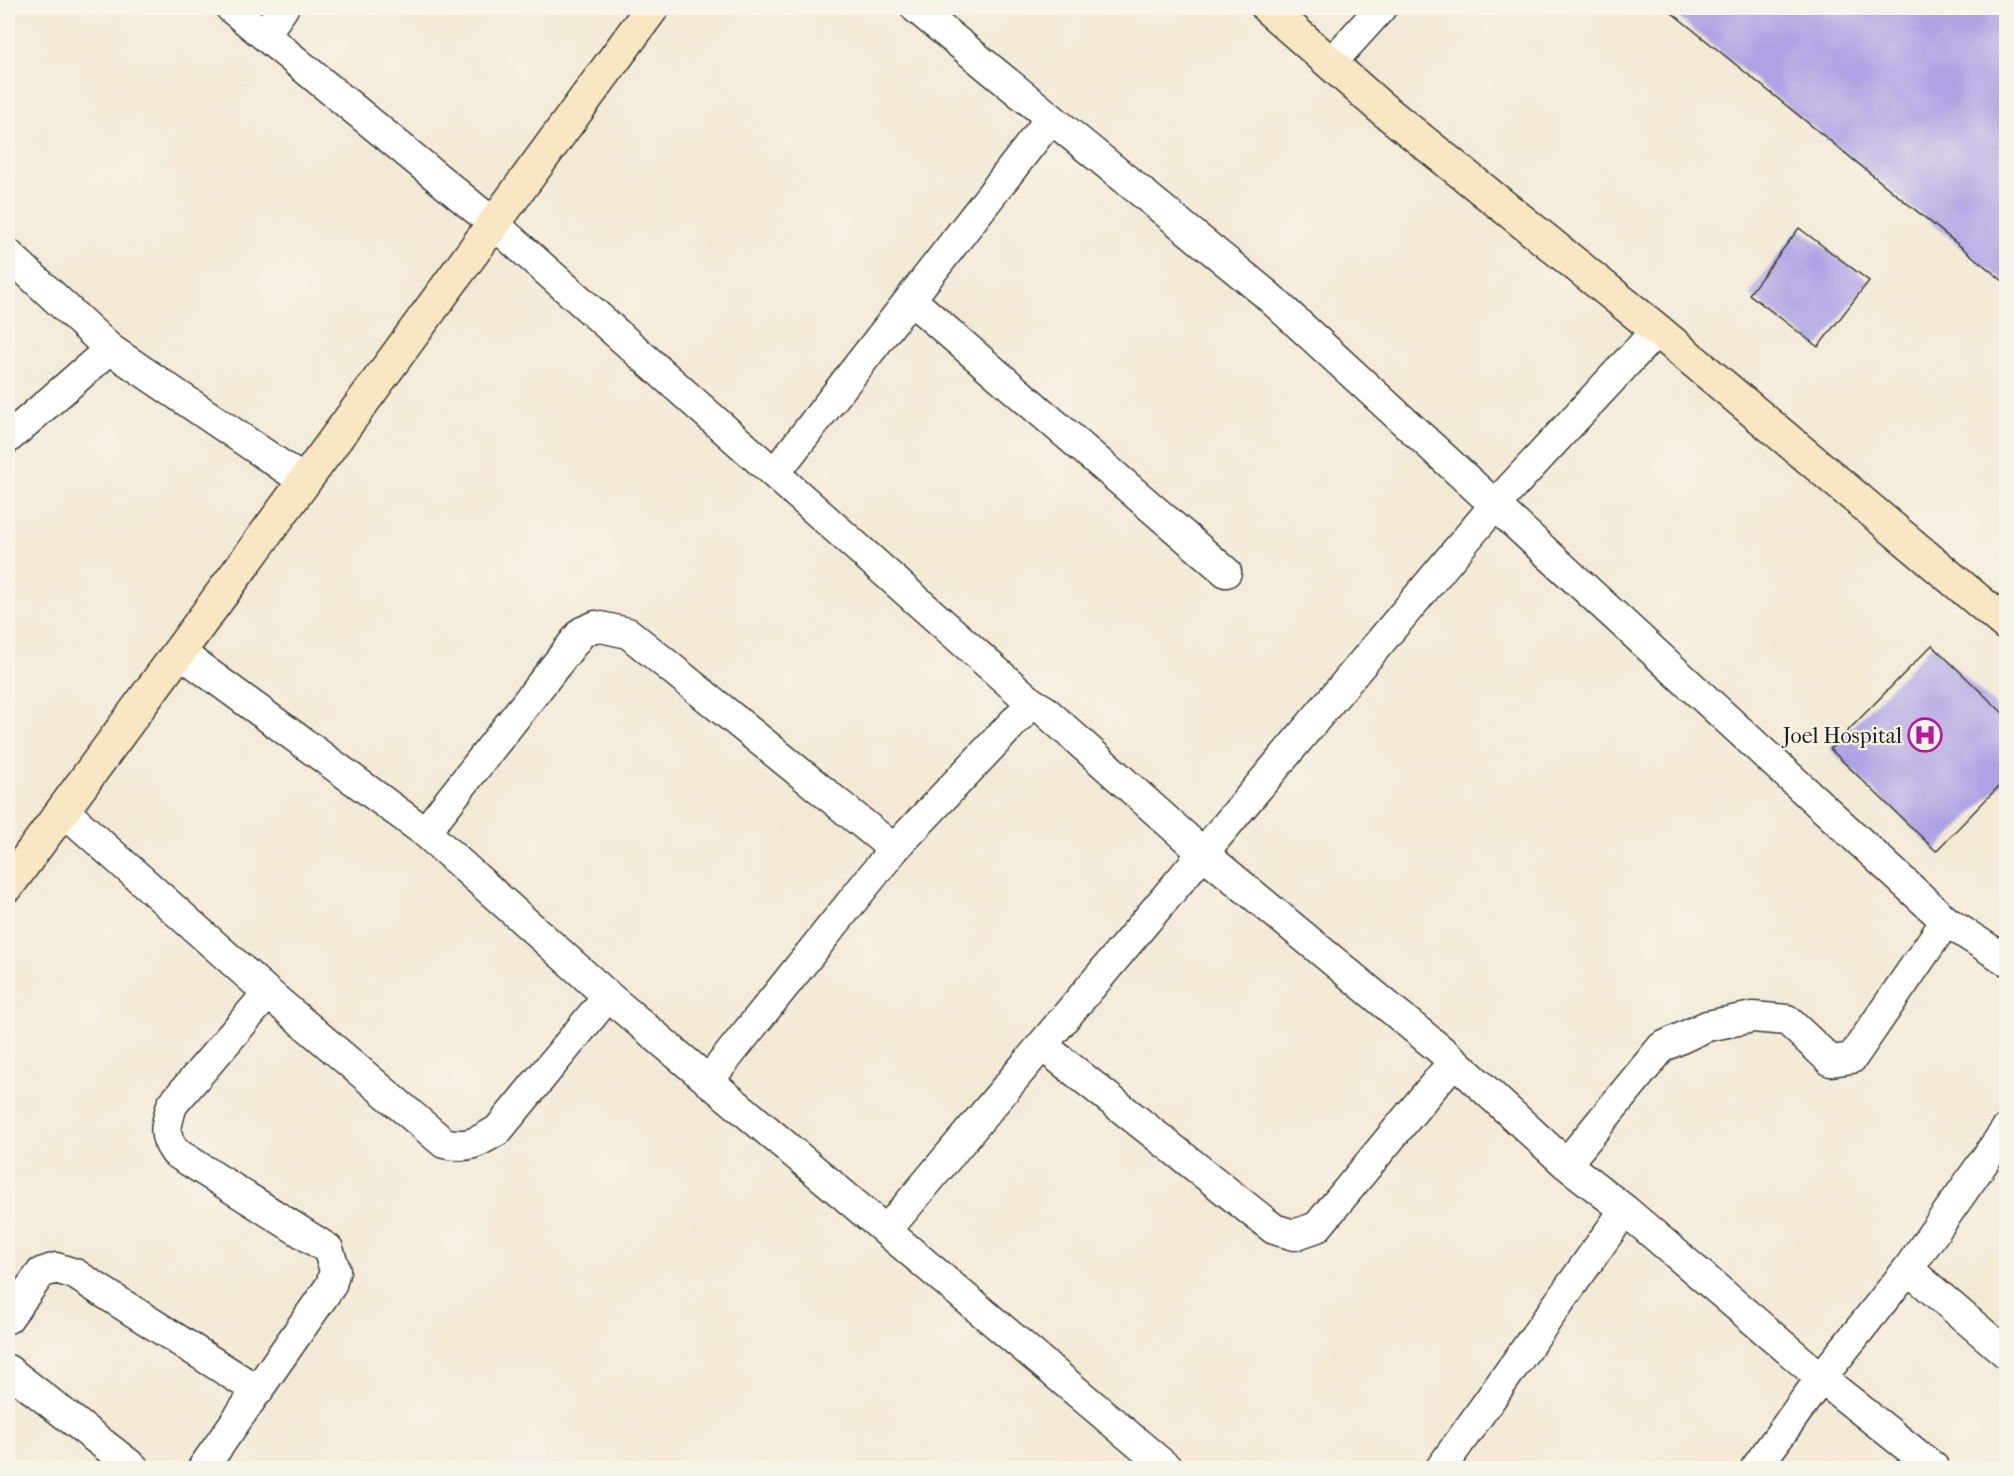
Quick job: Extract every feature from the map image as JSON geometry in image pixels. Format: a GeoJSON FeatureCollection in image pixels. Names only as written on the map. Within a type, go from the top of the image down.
{"type":"FeatureCollection","features":[{"type":"Feature","properties":{"kind":"street"},"geometry":{"type":"LineString","coordinates":[[231,8],[494,224],[1204,854],[1454,1061],[1566,1164],[1625,1210],[1821,1378],[1934,1468]]}},
{"type":"Feature","properties":{"kind":"street"},"geometry":{"type":"LineString","coordinates":[[264,35],[283,8]]}},
{"type":"Feature","properties":{"kind":"street"},"geometry":{"type":"LineString","coordinates":[[8,885],[652,8]]}},
{"type":"Feature","properties":{"kind":"street"},"geometry":{"type":"LineString","coordinates":[[916,8],[1266,294],[1946,921],[2007,960]]}},
{"type":"Feature","properties":{"kind":"street"},"geometry":{"type":"LineString","coordinates":[[1268,8],[1379,106],[1657,330],[2007,624]]}},
{"type":"Feature","properties":{"kind":"street"},"geometry":{"type":"LineString","coordinates":[[1332,63],[1381,8]]}},
{"type":"Feature","properties":{"kind":"street"},"geometry":{"type":"LineString","coordinates":[[774,473],[1051,118]]}},
{"type":"Feature","properties":{"kind":"street"},"geometry":{"type":"LineString","coordinates":[[8,254],[110,349],[304,481]]}},
{"type":"Feature","properties":{"kind":"street"},"geometry":{"type":"LineString","coordinates":[[910,299],[1226,572]]}},
{"type":"Feature","properties":{"kind":"street"},"geometry":{"type":"LineString","coordinates":[[886,1231],[1495,505],[1657,330]]}},
{"type":"Feature","properties":{"kind":"street"},"geometry":{"type":"LineString","coordinates":[[8,438],[110,349]]}},
{"type":"Feature","properties":{"kind":"street"},"geometry":{"type":"LineString","coordinates":[[424,832],[582,632],[597,626],[628,633],[894,849]]}},
{"type":"Feature","properties":{"kind":"street"},"geometry":{"type":"LineString","coordinates":[[179,652],[424,832],[608,996],[1167,1468]]}},
{"type":"Feature","properties":{"kind":"street"},"geometry":{"type":"LineString","coordinates":[[708,1081],[894,849],[1032,703]]}},
{"type":"Feature","properties":{"kind":"street"},"geometry":{"type":"LineString","coordinates":[[63,810],[268,993],[444,1143],[459,1146],[481,1140],[498,1130],[608,996]]}},
{"type":"Feature","properties":{"kind":"street"},"geometry":{"type":"LineString","coordinates":[[1566,1164],[1662,1047],[1707,1026],[1753,1017],[1787,1020],[1831,1061],[1852,1058],[1946,921]]}},
{"type":"Feature","properties":{"kind":"street"},"geometry":{"type":"LineString","coordinates":[[203,1468],[332,1285],[335,1269],[328,1249],[175,1152],[167,1140],[172,1106],[268,993]]}},
{"type":"Feature","properties":{"kind":"street"},"geometry":{"type":"LineString","coordinates":[[1043,1046],[1274,1229],[1294,1235],[1317,1227],[1454,1061]]}},
{"type":"Feature","properties":{"kind":"street"},"geometry":{"type":"LineString","coordinates":[[1756,1468],[1821,1378],[1908,1269],[2007,1130]]}},
{"type":"Feature","properties":{"kind":"street"},"geometry":{"type":"LineString","coordinates":[[1441,1468],[1625,1210]]}},
{"type":"Feature","properties":{"kind":"street"},"geometry":{"type":"LineString","coordinates":[[8,1318],[41,1273],[56,1268],[75,1274],[258,1391]]}},
{"type":"Feature","properties":{"kind":"street"},"geometry":{"type":"LineString","coordinates":[[1908,1269],[2007,1353]]}},
{"type":"Feature","properties":{"kind":"street"},"geometry":{"type":"LineString","coordinates":[[8,1370],[134,1468]]}},
{"type":"Feature","properties":{"kind":"building"},"geometry":{"type":"Polygon","coordinates":[[[1666,8],[2006,8],[2006,277],[2003,281],[1666,8]]]}},
{"type":"Feature","properties":{"kind":"building"},"geometry":{"type":"Polygon","coordinates":[[[1799,228],[1869,281],[1818,347],[1749,294],[1799,228]]]}},
{"type":"Feature","properties":{"kind":"building"},"geometry":{"type":"Polygon","coordinates":[[[1932,645],[2006,716],[2006,779],[1936,851],[1830,749],[1932,645]]]}},
{"type":"Feature","properties":{"kind":"place","name":"Joel Hospital"},"geometry":{"type":"Point","coordinates":[1925,735]}}]}
